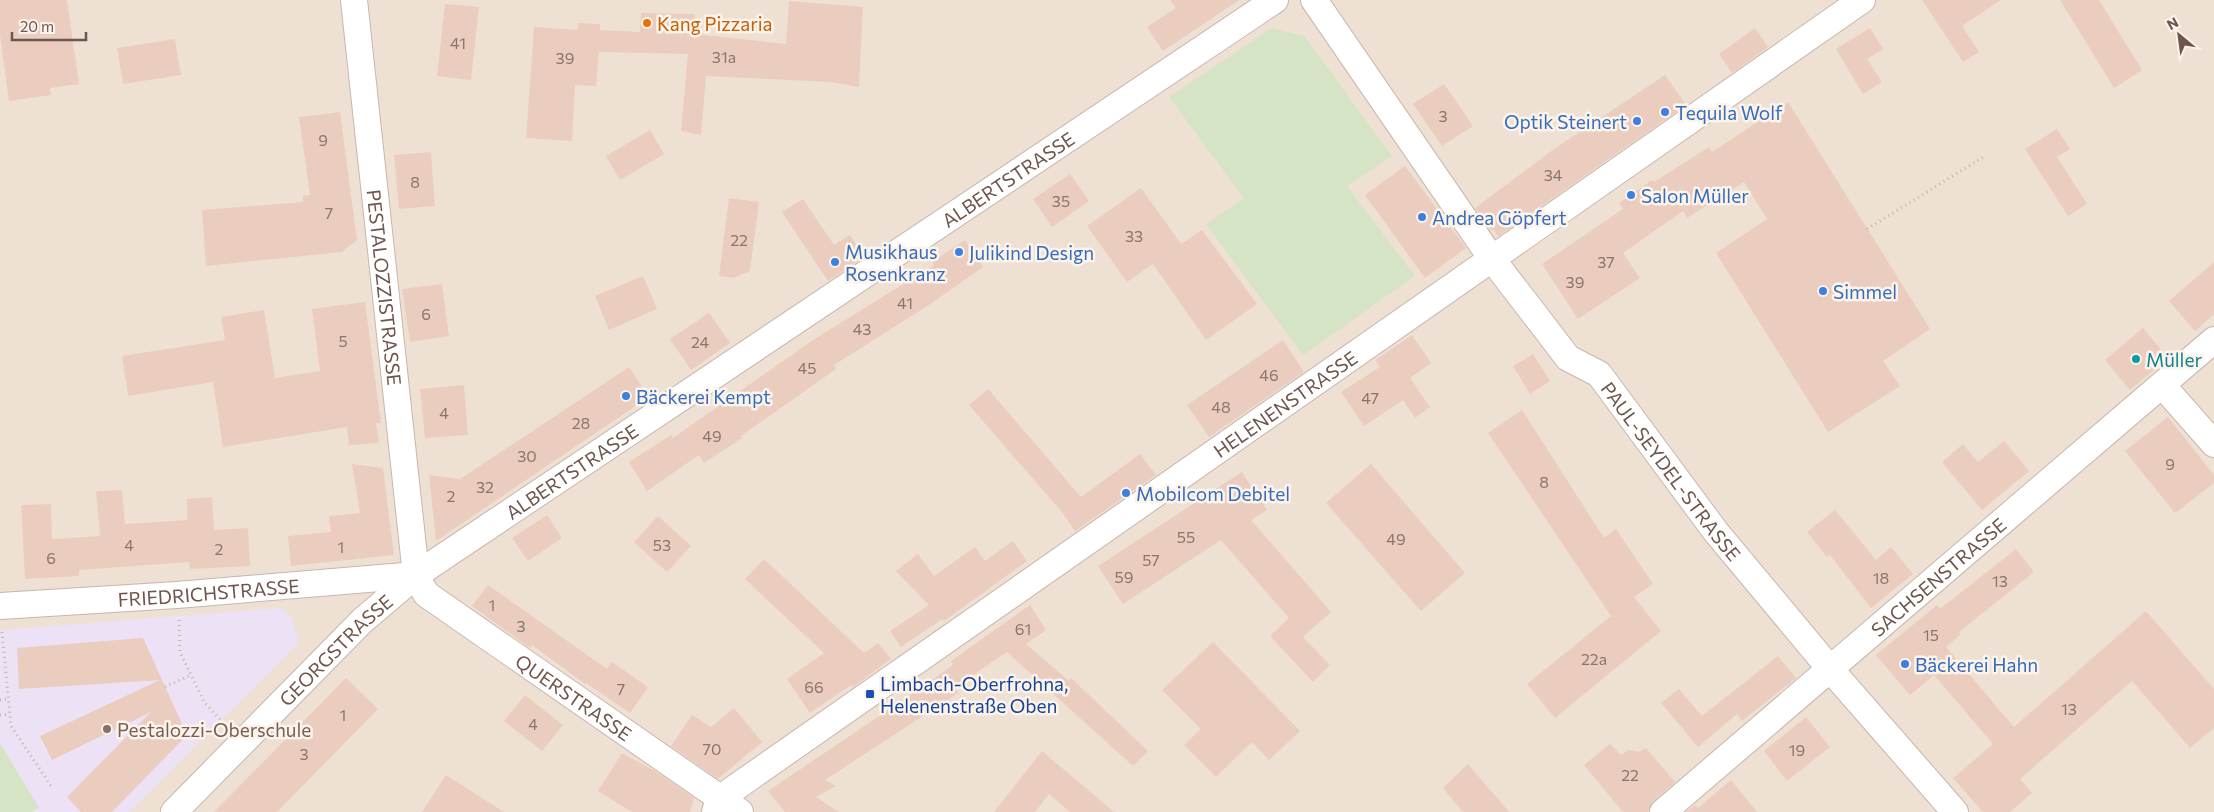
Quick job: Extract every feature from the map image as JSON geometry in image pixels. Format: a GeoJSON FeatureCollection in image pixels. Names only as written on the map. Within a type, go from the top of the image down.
{"type":"FeatureCollection","features":[{"type":"Feature","properties":{"kind":"street","name":"PESTALOZZISTRASSE"},"geometry":{"type":"LineString","coordinates":[[354,0],[416,575]]}},
{"type":"Feature","properties":{"kind":"street","name":"ALBERTSTRASSE"},"geometry":{"type":"LineString","coordinates":[[416,575],[1275,0]]}},
{"type":"Feature","properties":{"kind":"street","name":"PAUL-SEYDEL-STRASSE"},"geometry":{"type":"LineString","coordinates":[[1314,0],[1492,259],[1568,358],[1599,374],[1698,510],[1831,670],[1955,812]]}},
{"type":"Feature","properties":{"kind":"street","name":"HELENENSTRASSE"},"geometry":{"type":"LineString","coordinates":[[724,808],[1492,259],[1862,0]]}},
{"type":"Feature","properties":{"kind":"street","name":"SACHSENSTRASSE"},"geometry":{"type":"LineString","coordinates":[[1663,812],[2214,340]]}},
{"type":"Feature","properties":{"kind":"street"},"geometry":{"type":"LineString","coordinates":[[2162,385],[2214,444]]}},
{"type":"Feature","properties":{"kind":"street","name":"FRIEDRICHSTRASSE"},"geometry":{"type":"LineString","coordinates":[[0,615],[177,594],[416,575]]}},
{"type":"Feature","properties":{"kind":"street","name":"QUERSTRASSE"},"geometry":{"type":"LineString","coordinates":[[416,575],[426,594],[724,808]]}},
{"type":"Feature","properties":{"kind":"street","name":"GEORGSTRASSE"},"geometry":{"type":"LineString","coordinates":[[174,812],[362,622],[416,575]]}},
{"type":"Feature","properties":{"kind":"path"},"geometry":{"type":"LineString","coordinates":[[1867,228],[1985,156]]}},
{"type":"Feature","properties":{"kind":"path"},"geometry":{"type":"LineString","coordinates":[[177,594],[180,652],[207,706]]}},
{"type":"Feature","properties":{"kind":"path"},"geometry":{"type":"LineString","coordinates":[[0,615],[11,726],[51,786]]}},
{"type":"Feature","properties":{"kind":"path"},"geometry":{"type":"LineString","coordinates":[[165,688],[191,675]]}},
{"type":"Feature","properties":{"kind":"path"},"geometry":{"type":"LineString","coordinates":[[0,700],[8,699]]}},
{"type":"Feature","properties":{"kind":"path"},"geometry":{"type":"LineString","coordinates":[[0,715],[10,714]]}},
{"type":"Feature","properties":{"kind":"shaded area"},"geometry":{"type":"Polygon","coordinates":[[[0,0],[2214,0],[2214,812],[0,812],[0,0]]]}},
{"type":"Feature","properties":{"kind":"shaded area","name":"Pestalozzi-Oberschule"},"geometry":{"type":"Polygon","coordinates":[[[281,608],[291,617],[298,635],[297,645],[129,812],[0,812],[0,630],[281,608]]]}},
{"type":"Feature","properties":{"kind":"green space"},"geometry":{"type":"Polygon","coordinates":[[[1272,28],[1304,36],[1392,156],[1347,186],[1415,276],[1303,355],[1206,224],[1244,198],[1169,97],[1272,28]]]}},
{"type":"Feature","properties":{"kind":"green space"},"geometry":{"type":"Polygon","coordinates":[[[0,745],[39,808],[31,812],[0,812],[0,745]]]}},
{"type":"Feature","properties":{"kind":"building"},"geometry":{"type":"Polygon","coordinates":[[[0,0],[67,0],[79,84],[50,88],[51,95],[9,101],[0,35],[0,0]]]}},
{"type":"Feature","properties":{"kind":"building"},"geometry":{"type":"Polygon","coordinates":[[[1170,0],[1239,0],[1163,51],[1147,27],[1176,8],[1170,0]]]}},
{"type":"Feature","properties":{"kind":"building"},"geometry":{"type":"Polygon","coordinates":[[[1922,0],[2001,0],[1962,26],[1979,52],[1963,62],[1922,0]]]}},
{"type":"Feature","properties":{"kind":"building"},"geometry":{"type":"Polygon","coordinates":[[[2060,0],[2099,0],[2142,70],[2114,88],[2060,0]]]}},
{"type":"Feature","properties":{"kind":"building"},"geometry":{"type":"Polygon","coordinates":[[[789,1],[863,7],[859,87],[830,82],[706,76],[701,135],[681,131],[688,54],[599,52],[596,86],[575,85],[572,141],[526,138],[534,27],[578,30],[578,23],[600,24],[600,30],[640,32],[641,13],[695,14],[694,34],[786,44],[789,1]]]}},
{"type":"Feature","properties":{"kind":"building"},"geometry":{"type":"Polygon","coordinates":[[[445,4],[479,7],[471,80],[437,76],[445,4]]]}},
{"type":"Feature","properties":{"kind":"building"},"geometry":{"type":"Polygon","coordinates":[[[1755,28],[1768,47],[1732,73],[1719,54],[1755,28]]]}},
{"type":"Feature","properties":{"kind":"building"},"geometry":{"type":"Polygon","coordinates":[[[1870,28],[1883,49],[1867,59],[1882,82],[1863,94],[1836,49],[1870,28]]]}},
{"type":"Feature","properties":{"kind":"building"},"geometry":{"type":"Polygon","coordinates":[[[175,39],[181,75],[123,84],[117,48],[175,39]]]}},
{"type":"Feature","properties":{"kind":"building"},"geometry":{"type":"Polygon","coordinates":[[[1665,75],[1686,105],[1498,236],[1493,229],[1491,231],[1475,208],[1554,149],[1665,75]]]}},
{"type":"Feature","properties":{"kind":"building"},"geometry":{"type":"Polygon","coordinates":[[[1444,84],[1473,126],[1442,146],[1413,104],[1444,84]]]}},
{"type":"Feature","properties":{"kind":"building","name":"Simmel"},"geometry":{"type":"Polygon","coordinates":[[[1788,102],[1930,329],[1883,361],[1900,386],[1828,432],[1716,253],[1767,219],[1744,182],[1687,218],[1683,211],[1623,253],[1640,278],[1578,319],[1542,264],[1623,209],[1619,203],[1652,180],[1654,182],[1709,147],[1712,152],[1788,102]]]}},
{"type":"Feature","properties":{"kind":"building"},"geometry":{"type":"Polygon","coordinates":[[[340,112],[357,240],[342,252],[206,266],[202,210],[303,202],[303,196],[310,195],[299,117],[340,112]]]}},
{"type":"Feature","properties":{"kind":"building"},"geometry":{"type":"Polygon","coordinates":[[[2057,129],[2070,149],[2057,157],[2087,204],[2068,216],[2025,149],[2057,129]]]}},
{"type":"Feature","properties":{"kind":"building"},"geometry":{"type":"Polygon","coordinates":[[[650,130],[664,154],[620,180],[606,156],[650,130]]]}},
{"type":"Feature","properties":{"kind":"building"},"geometry":{"type":"Polygon","coordinates":[[[431,152],[435,206],[399,209],[394,155],[431,152]]]}},
{"type":"Feature","properties":{"kind":"building"},"geometry":{"type":"Polygon","coordinates":[[[1405,166],[1466,248],[1425,278],[1365,195],[1405,166]]]}},
{"type":"Feature","properties":{"kind":"building"},"geometry":{"type":"Polygon","coordinates":[[[1070,174],[1089,201],[1052,227],[1033,199],[1070,174]]]}},
{"type":"Feature","properties":{"kind":"building"},"geometry":{"type":"Polygon","coordinates":[[[1141,188],[1181,244],[1202,230],[1257,304],[1206,340],[1153,264],[1127,282],[1087,226],[1141,188]]]}},
{"type":"Feature","properties":{"kind":"building"},"geometry":{"type":"Polygon","coordinates":[[[729,198],[759,202],[750,271],[733,278],[719,276],[729,198]]]}},
{"type":"Feature","properties":{"kind":"building"},"geometry":{"type":"Polygon","coordinates":[[[803,199],[834,245],[850,235],[864,257],[828,281],[782,212],[803,199]]]}},
{"type":"Feature","properties":{"kind":"building"},"geometry":{"type":"Polygon","coordinates":[[[965,240],[983,267],[929,305],[834,365],[836,369],[741,436],[742,438],[704,463],[699,455],[647,491],[629,462],[671,435],[673,438],[813,340],[934,265],[932,262],[965,240]]]}},
{"type":"Feature","properties":{"kind":"building"},"geometry":{"type":"Polygon","coordinates":[[[2214,262],[2214,314],[2195,331],[2169,301],[2214,262]]]}},
{"type":"Feature","properties":{"kind":"building"},"geometry":{"type":"Polygon","coordinates":[[[643,276],[657,309],[609,330],[595,296],[643,276]]]}},
{"type":"Feature","properties":{"kind":"building"},"geometry":{"type":"Polygon","coordinates":[[[442,284],[449,336],[410,342],[402,289],[442,284]]]}},
{"type":"Feature","properties":{"kind":"building"},"geometry":{"type":"Polygon","coordinates":[[[365,302],[381,423],[376,423],[379,443],[349,445],[347,427],[223,447],[213,382],[128,396],[122,356],[225,340],[221,317],[264,310],[275,378],[320,371],[312,309],[365,302]]]}},
{"type":"Feature","properties":{"kind":"building"},"geometry":{"type":"Polygon","coordinates":[[[709,313],[730,343],[691,370],[670,339],[709,313]]]}},
{"type":"Feature","properties":{"kind":"building","name":"Müller"},"geometry":{"type":"Polygon","coordinates":[[[2143,328],[2168,358],[2130,390],[2105,360],[2143,328]]]}},
{"type":"Feature","properties":{"kind":"building"},"geometry":{"type":"Polygon","coordinates":[[[1412,335],[1431,363],[1410,378],[1430,407],[1415,418],[1403,400],[1364,426],[1341,392],[1380,367],[1375,360],[1412,335]]]}},
{"type":"Feature","properties":{"kind":"building"},"geometry":{"type":"Polygon","coordinates":[[[1283,340],[1304,372],[1209,437],[1187,405],[1283,340]]]}},
{"type":"Feature","properties":{"kind":"building"},"geometry":{"type":"Polygon","coordinates":[[[1533,354],[1550,381],[1530,394],[1513,366],[1533,354]]]}},
{"type":"Feature","properties":{"kind":"building"},"geometry":{"type":"Polygon","coordinates":[[[629,367],[649,397],[436,541],[429,475],[460,479],[629,367]]]}},
{"type":"Feature","properties":{"kind":"building"},"geometry":{"type":"Polygon","coordinates":[[[464,385],[468,435],[425,438],[420,389],[464,385]]]}},
{"type":"Feature","properties":{"kind":"building"},"geometry":{"type":"Polygon","coordinates":[[[988,389],[1081,497],[1140,454],[1156,475],[1075,531],[1061,511],[969,405],[988,389]]]}},
{"type":"Feature","properties":{"kind":"building"},"geometry":{"type":"Polygon","coordinates":[[[1522,410],[1604,538],[1616,529],[1653,584],[1634,597],[1661,631],[1555,718],[1527,684],[1611,616],[1488,433],[1522,410]]]}},
{"type":"Feature","properties":{"kind":"building"},"geometry":{"type":"Polygon","coordinates":[[[2168,417],[2214,475],[2214,483],[2175,513],[2125,451],[2168,417]]]}},
{"type":"Feature","properties":{"kind":"building"},"geometry":{"type":"Polygon","coordinates":[[[2004,441],[2029,471],[1982,510],[1942,462],[1963,444],[1978,462],[2004,441]]]}},
{"type":"Feature","properties":{"kind":"building"},"geometry":{"type":"Polygon","coordinates":[[[352,464],[383,468],[394,555],[291,566],[288,536],[331,532],[329,516],[360,513],[352,464]]]}},
{"type":"Feature","properties":{"kind":"building"},"geometry":{"type":"Polygon","coordinates":[[[1371,464],[1465,573],[1421,611],[1326,503],[1371,464]]]}},
{"type":"Feature","properties":{"kind":"building"},"geometry":{"type":"Polygon","coordinates":[[[1242,472],[1267,510],[1251,520],[1331,612],[1303,637],[1330,665],[1313,682],[1270,636],[1289,618],[1221,540],[1123,604],[1098,566],[1242,472]]]}},
{"type":"Feature","properties":{"kind":"building"},"geometry":{"type":"Polygon","coordinates":[[[122,490],[125,524],[187,520],[187,499],[212,497],[214,530],[248,528],[250,566],[190,569],[189,562],[79,570],[79,576],[25,579],[21,505],[51,504],[52,539],[100,536],[96,491],[122,490]]]}},
{"type":"Feature","properties":{"kind":"building"},"geometry":{"type":"Polygon","coordinates":[[[1835,510],[1876,560],[1891,547],[1913,574],[1871,608],[1830,555],[1827,557],[1807,532],[1835,510]]]}},
{"type":"Feature","properties":{"kind":"building"},"geometry":{"type":"Polygon","coordinates":[[[547,515],[562,538],[528,561],[512,538],[547,515]]]}},
{"type":"Feature","properties":{"kind":"building"},"geometry":{"type":"Polygon","coordinates":[[[658,516],[691,546],[667,572],[634,542],[658,516]]]}},
{"type":"Feature","properties":{"kind":"building"},"geometry":{"type":"Polygon","coordinates":[[[1013,541],[1027,561],[944,621],[942,619],[901,647],[890,631],[929,605],[896,571],[918,554],[934,576],[975,547],[985,561],[1013,541]]]}},
{"type":"Feature","properties":{"kind":"building"},"geometry":{"type":"Polygon","coordinates":[[[2016,549],[2034,572],[1959,632],[1961,634],[1946,647],[2014,727],[2146,611],[2214,689],[2214,728],[2190,748],[2132,681],[2020,779],[2032,793],[2010,812],[1983,812],[1953,778],[1993,744],[1934,675],[1910,695],[1876,655],[1937,605],[1940,609],[2016,549]]]}},
{"type":"Feature","properties":{"kind":"building"},"geometry":{"type":"Polygon","coordinates":[[[764,559],[864,653],[878,643],[891,659],[853,687],[851,685],[810,713],[787,679],[824,653],[745,579],[764,559]]]}},
{"type":"Feature","properties":{"kind":"building"},"geometry":{"type":"Polygon","coordinates":[[[488,585],[607,669],[612,662],[648,687],[630,713],[585,684],[532,645],[530,648],[472,606],[488,585]]]}},
{"type":"Feature","properties":{"kind":"building"},"geometry":{"type":"Polygon","coordinates":[[[1030,605],[1046,630],[1026,644],[1069,681],[1071,678],[1148,751],[1133,766],[1007,652],[954,688],[958,693],[825,780],[836,786],[816,797],[839,812],[785,812],[768,791],[953,665],[951,661],[1030,605]]]}},
{"type":"Feature","properties":{"kind":"building"},"geometry":{"type":"Polygon","coordinates":[[[143,638],[187,735],[112,812],[81,812],[67,797],[151,712],[52,760],[40,736],[160,680],[19,689],[17,648],[143,638]]]}},
{"type":"Feature","properties":{"kind":"building"},"geometry":{"type":"Polygon","coordinates":[[[1213,642],[1300,731],[1269,760],[1252,742],[1216,777],[1184,745],[1201,729],[1162,690],[1213,642]]]}},
{"type":"Feature","properties":{"kind":"building"},"geometry":{"type":"Polygon","coordinates":[[[1778,656],[1796,678],[1742,721],[1737,714],[1698,747],[1661,703],[1679,689],[1702,716],[1778,656]]]}},
{"type":"Feature","properties":{"kind":"building"},"geometry":{"type":"Polygon","coordinates":[[[346,678],[378,709],[277,812],[214,812],[346,678]]]}},
{"type":"Feature","properties":{"kind":"building"},"geometry":{"type":"Polygon","coordinates":[[[525,695],[563,725],[542,751],[504,721],[525,695]]]}},
{"type":"Feature","properties":{"kind":"building"},"geometry":{"type":"Polygon","coordinates":[[[734,708],[762,742],[718,779],[671,746],[692,715],[711,727],[734,708]]]}},
{"type":"Feature","properties":{"kind":"building"},"geometry":{"type":"Polygon","coordinates":[[[1806,717],[1830,747],[1787,781],[1764,751],[1806,717]]]}},
{"type":"Feature","properties":{"kind":"building"},"geometry":{"type":"Polygon","coordinates":[[[1610,744],[1621,755],[1629,750],[1638,752],[1646,748],[1675,782],[1653,801],[1648,812],[1623,812],[1584,765],[1610,744]]]}},
{"type":"Feature","properties":{"kind":"building"},"geometry":{"type":"Polygon","coordinates":[[[1042,751],[1114,812],[1070,812],[1049,794],[1035,812],[994,812],[1042,751]]]}},
{"type":"Feature","properties":{"kind":"building"},"geometry":{"type":"Polygon","coordinates":[[[622,753],[655,771],[694,798],[690,812],[632,812],[598,791],[622,753]]]}},
{"type":"Feature","properties":{"kind":"building"},"geometry":{"type":"Polygon","coordinates":[[[1468,764],[1509,812],[1463,812],[1443,788],[1468,764]]]}},
{"type":"Feature","properties":{"kind":"building"},"geometry":{"type":"Polygon","coordinates":[[[446,775],[504,812],[422,812],[446,775]]]}},
{"type":"Feature","properties":{"kind":"building"},"geometry":{"type":"Polygon","coordinates":[[[1731,780],[1757,812],[1686,812],[1695,805],[1698,808],[1731,780]]]}},
{"type":"Feature","properties":{"kind":"place","name":"Kang Pizzaria"},"geometry":{"type":"Point","coordinates":[647,23]}},
{"type":"Feature","properties":{"kind":"place","name":"Tequila Wolf"},"geometry":{"type":"Point","coordinates":[1665,112]}},
{"type":"Feature","properties":{"kind":"place","name":"Optik Steinert"},"geometry":{"type":"Point","coordinates":[1637,121]}},
{"type":"Feature","properties":{"kind":"place","name":"Salon Müller"},"geometry":{"type":"Point","coordinates":[1631,195]}},
{"type":"Feature","properties":{"kind":"place","name":"Andrea Göpfert"},"geometry":{"type":"Point","coordinates":[1422,217]}},
{"type":"Feature","properties":{"kind":"place","name":"Julikind Design"},"geometry":{"type":"Point","coordinates":[959,252]}},
{"type":"Feature","properties":{"kind":"place","name":"Musikhaus Rosenkranz"},"geometry":{"type":"Point","coordinates":[835,262]}},
{"type":"Feature","properties":{"kind":"place","name":"Simmel"},"geometry":{"type":"Point","coordinates":[1823,291]}},
{"type":"Feature","properties":{"kind":"place","name":"Müller"},"geometry":{"type":"Point","coordinates":[2136,359]}},
{"type":"Feature","properties":{"kind":"place","name":"Bäckerei Kempt"},"geometry":{"type":"Point","coordinates":[626,396]}},
{"type":"Feature","properties":{"kind":"place","name":"Mobilcom Debitel"},"geometry":{"type":"Point","coordinates":[1126,493]}},
{"type":"Feature","properties":{"kind":"place","name":"Bäckerei Hahn"},"geometry":{"type":"Point","coordinates":[1905,664]}},
{"type":"Feature","properties":{"kind":"place","name":"Limbach-Oberfrohna, Helenenstraße Oben"},"geometry":{"type":"Point","coordinates":[870,694]}},
{"type":"Feature","properties":{"kind":"place","name":"Pestalozzi-Oberschule"},"geometry":{"type":"Point","coordinates":[107,729]}}]}
